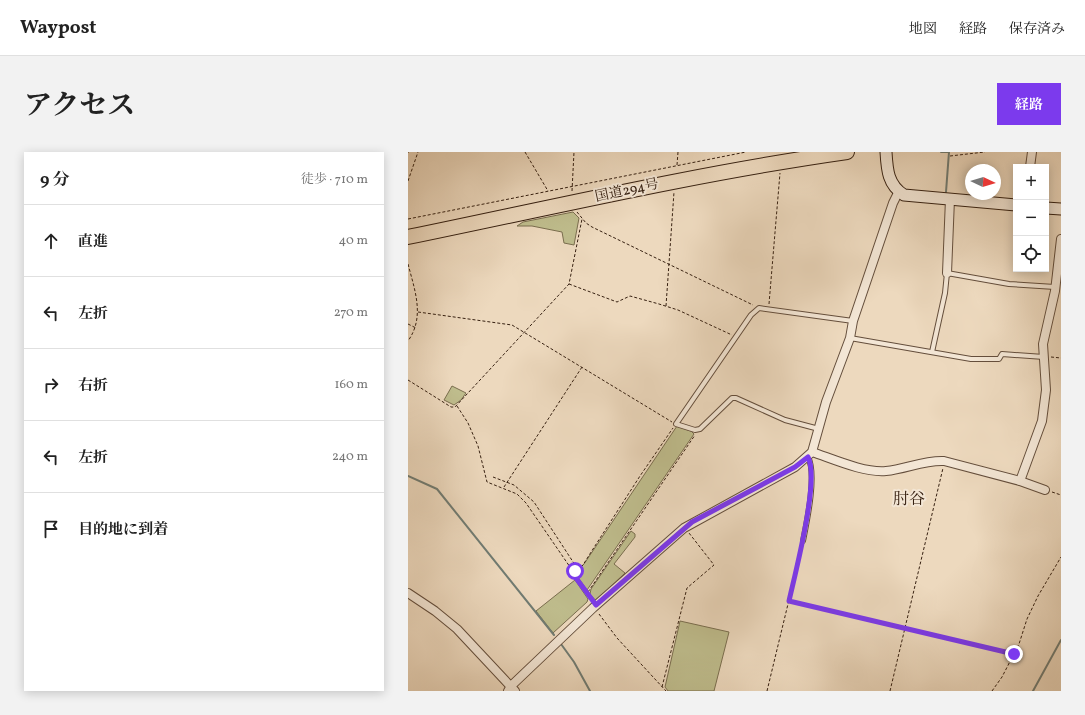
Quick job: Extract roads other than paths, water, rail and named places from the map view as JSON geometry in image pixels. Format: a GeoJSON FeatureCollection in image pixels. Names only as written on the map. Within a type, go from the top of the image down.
{"type":"FeatureCollection","features":[{"type":"Feature","properties":{"kind":"highway","name":"国道294号"},"geometry":{"type":"LineString","coordinates":[[408,228],[573,194],[780,157],[847,152]]}},
{"type":"Feature","properties":{"kind":"highway","name":"国道294号"},"geometry":{"type":"LineString","coordinates":[[408,237],[573,194]]}},
{"type":"Feature","properties":{"kind":"street"},"geometry":{"type":"LineString","coordinates":[[886,152],[889,180],[899,191],[910,196],[1013,205]]}},
{"type":"Feature","properties":{"kind":"street"},"geometry":{"type":"LineString","coordinates":[[1030,164],[1032,152]]}},
{"type":"Feature","properties":{"kind":"street"},"geometry":{"type":"LineString","coordinates":[[408,593],[435,611],[457,629],[511,689],[595,606],[684,528],[795,467],[810,454],[819,429],[826,402],[850,338],[853,321],[893,203],[899,191]]}},
{"type":"Feature","properties":{"kind":"street"},"geometry":{"type":"LineString","coordinates":[[946,273],[950,199]]}},
{"type":"Feature","properties":{"kind":"street"},"geometry":{"type":"LineString","coordinates":[[1049,208],[1061,209]]}},
{"type":"Feature","properties":{"kind":"street"},"geometry":{"type":"LineString","coordinates":[[1020,481],[1042,421],[1046,390],[1043,344],[1055,287],[1061,239]]}},
{"type":"Feature","properties":{"kind":"street"},"geometry":{"type":"LineString","coordinates":[[810,454],[879,471],[932,461],[944,461],[1020,481],[1045,490]]}},
{"type":"Feature","properties":{"kind":"lane"},"geometry":{"type":"LineString","coordinates":[[932,352],[945,293],[946,273],[1010,284],[1055,287]]}},
{"type":"Feature","properties":{"kind":"lane"},"geometry":{"type":"LineString","coordinates":[[819,429],[785,420],[736,398],[732,398],[700,429],[695,430],[676,424],[751,315],[759,308],[853,321]]}},
{"type":"Feature","properties":{"kind":"lane"},"geometry":{"type":"LineString","coordinates":[[850,338],[971,358],[999,359],[1002,354],[1044,357]]}},
{"type":"Feature","properties":{"kind":"lane"},"geometry":{"type":"LineString","coordinates":[[803,541],[811,484],[812,470],[810,454]]}},
{"type":"Feature","properties":{"kind":"waterway"},"geometry":{"type":"LineString","coordinates":[[941,152],[949,152]]}},
{"type":"Feature","properties":{"kind":"waterway"},"geometry":{"type":"LineString","coordinates":[[946,192],[949,152]]}},
{"type":"Feature","properties":{"kind":"waterway"},"geometry":{"type":"LineString","coordinates":[[408,476],[437,489],[554,635]]}},
{"type":"Feature","properties":{"kind":"waterway"},"geometry":{"type":"LineString","coordinates":[[1033,691],[1061,640]]}},
{"type":"Feature","properties":{"kind":"waterway"},"geometry":{"type":"LineString","coordinates":[[561,644],[574,662],[590,691]]}},
{"type":"Feature","properties":{"kind":"district","name":"肘谷"},"geometry":{"type":"Point","coordinates":[909,500]}}]}
